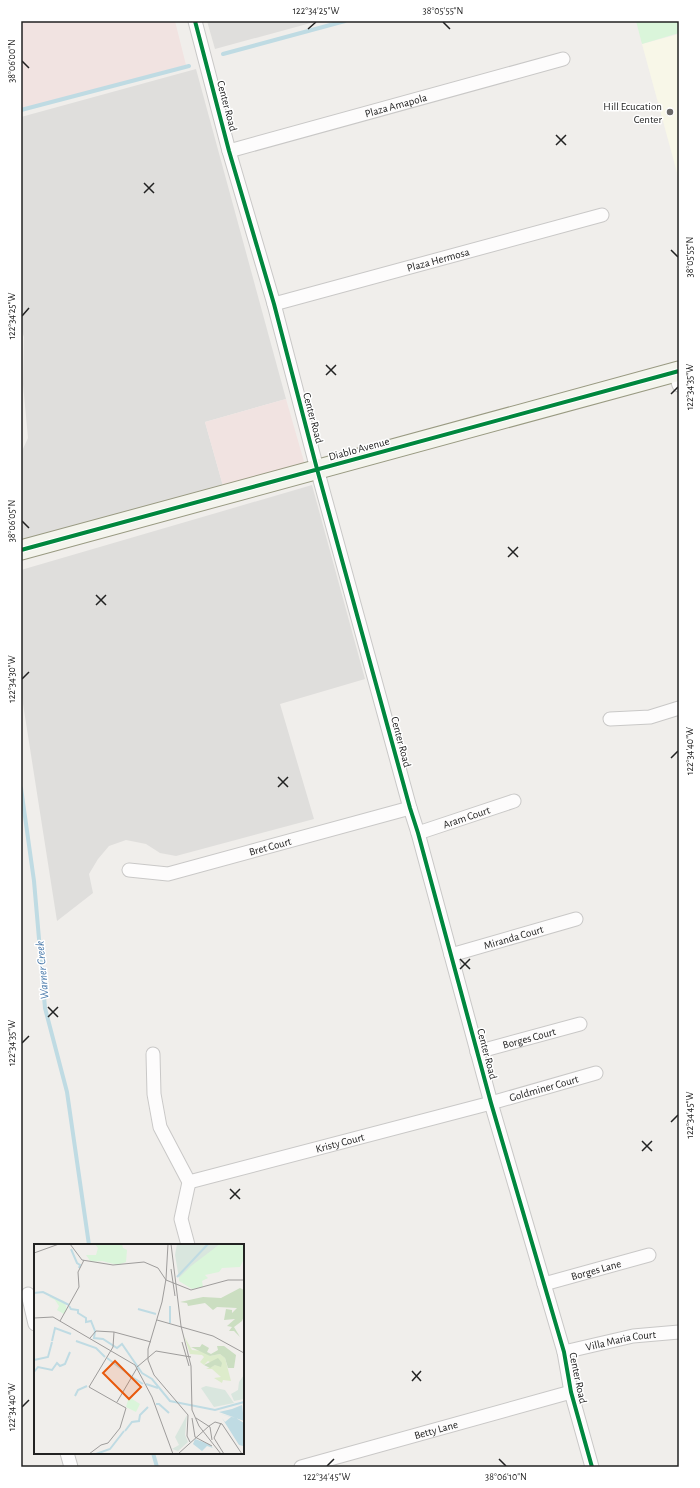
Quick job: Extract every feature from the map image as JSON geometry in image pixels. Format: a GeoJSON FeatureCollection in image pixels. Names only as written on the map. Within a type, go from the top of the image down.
{"type":"FeatureCollection","features":[{"type":"Feature","properties":{"kind":"street","name":"Center Road"},"geometry":{"type":"LineString","coordinates":[[196,21],[229,152],[274,304],[317,469],[491,1103],[564,1352],[571,1392],[592,1467]]}},
{"type":"Feature","properties":{"kind":"street","name":"Plaza Amapola"},"geometry":{"type":"LineString","coordinates":[[229,152],[563,59]]}},
{"type":"Feature","properties":{"kind":"street","name":"Plaza Hermosa"},"geometry":{"type":"LineString","coordinates":[[274,304],[602,215]]}},
{"type":"Feature","properties":{"kind":"street","name":"Diablo Avenue"},"geometry":{"type":"LineString","coordinates":[[21,550],[317,469],[678,376]]}},
{"type":"Feature","properties":{"kind":"street"},"geometry":{"type":"LineString","coordinates":[[610,719],[650,717],[679,708]]}},
{"type":"Feature","properties":{"kind":"street","name":"Aram Court"},"geometry":{"type":"LineString","coordinates":[[418,833],[514,801]]}},
{"type":"Feature","properties":{"kind":"street","name":"Bret Court"},"geometry":{"type":"LineString","coordinates":[[129,870],[168,874],[410,808]]}},
{"type":"Feature","properties":{"kind":"street","name":"Miranda Court"},"geometry":{"type":"LineString","coordinates":[[451,955],[576,919]]}},
{"type":"Feature","properties":{"kind":"street","name":"Borges Court"},"geometry":{"type":"LineString","coordinates":[[477,1052],[580,1024]]}},
{"type":"Feature","properties":{"kind":"street"},"geometry":{"type":"LineString","coordinates":[[154,1054],[154,1094],[160,1127],[189,1182],[181,1220],[188,1244]]}},
{"type":"Feature","properties":{"kind":"street","name":"Goldminer Court"},"geometry":{"type":"LineString","coordinates":[[491,1103],[596,1073]]}},
{"type":"Feature","properties":{"kind":"street","name":"Kristy Court"},"geometry":{"type":"LineString","coordinates":[[189,1182],[491,1103]]}},
{"type":"Feature","properties":{"kind":"street","name":"Borges Lane"},"geometry":{"type":"LineString","coordinates":[[544,1284],[649,1255]]}},
{"type":"Feature","properties":{"kind":"street"},"geometry":{"type":"LineString","coordinates":[[28,1294],[34,1320]]}},
{"type":"Feature","properties":{"kind":"street","name":"Villa Maria Court"},"geometry":{"type":"LineString","coordinates":[[564,1352],[633,1336],[679,1332]]}},
{"type":"Feature","properties":{"kind":"street","name":"Betty Lane"},"geometry":{"type":"LineString","coordinates":[[301,1467],[571,1392]]}},
{"type":"Feature","properties":{"kind":"street"},"geometry":{"type":"LineString","coordinates":[[67,1454],[71,1467]]}},
{"type":"Feature","properties":{"kind":"shaded area"},"geometry":{"type":"Polygon","coordinates":[[[21,21],[175,21],[186,65],[21,110],[21,21]]]}},
{"type":"Feature","properties":{"kind":"shaded area"},"geometry":{"type":"Polygon","coordinates":[[[207,21],[318,21],[215,49],[207,21]]]}},
{"type":"Feature","properties":{"kind":"shaded area","name":"Hill Ecucation Center"},"geometry":{"type":"Polygon","coordinates":[[[679,34],[679,180],[642,44],[679,34]]]}},
{"type":"Feature","properties":{"kind":"shaded area"},"geometry":{"type":"Polygon","coordinates":[[[196,69],[286,399],[205,422],[223,486],[21,544],[21,453],[28,438],[23,384],[24,337],[21,329],[21,117],[196,69]]]}},
{"type":"Feature","properties":{"kind":"shaded area"},"geometry":{"type":"Polygon","coordinates":[[[286,399],[305,465],[223,486],[205,422],[286,399]]]}},
{"type":"Feature","properties":{"kind":"shaded area"},"geometry":{"type":"Polygon","coordinates":[[[312,485],[365,679],[280,704],[314,819],[176,856],[160,853],[146,844],[126,840],[109,846],[98,859],[89,874],[93,893],[57,921],[21,691],[21,570],[312,485]]]}},
{"type":"Feature","properties":{"kind":"green space"},"geometry":{"type":"Polygon","coordinates":[[[636,21],[679,21],[679,33],[642,44],[636,21]]]}},
{"type":"Feature","properties":{"kind":"waterway"},"geometry":{"type":"LineString","coordinates":[[223,54],[345,21]]}},
{"type":"Feature","properties":{"kind":"waterway"},"geometry":{"type":"LineString","coordinates":[[21,110],[189,66]]}},
{"type":"Feature","properties":{"kind":"waterway","name":"Warner Creek"},"geometry":{"type":"LineString","coordinates":[[21,788],[34,881],[45,1008],[67,1092],[89,1244]]}},
{"type":"Feature","properties":{"kind":"waterway","name":"Warner Creek"},"geometry":{"type":"LineString","coordinates":[[153,1454],[157,1467]]}},
{"type":"Feature","properties":{"kind":"cycle path"},"geometry":{"type":"LineString","coordinates":[[195,21],[229,151],[274,304],[317,469],[491,1103],[564,1352],[571,1392],[592,1467]]}},
{"type":"Feature","properties":{"kind":"cycle path"},"geometry":{"type":"LineString","coordinates":[[21,550],[679,371]]}},
{"type":"Feature","properties":{"kind":"place","name":"Hill Ecucation Center"},"geometry":{"type":"Point","coordinates":[670,112]}}]}
